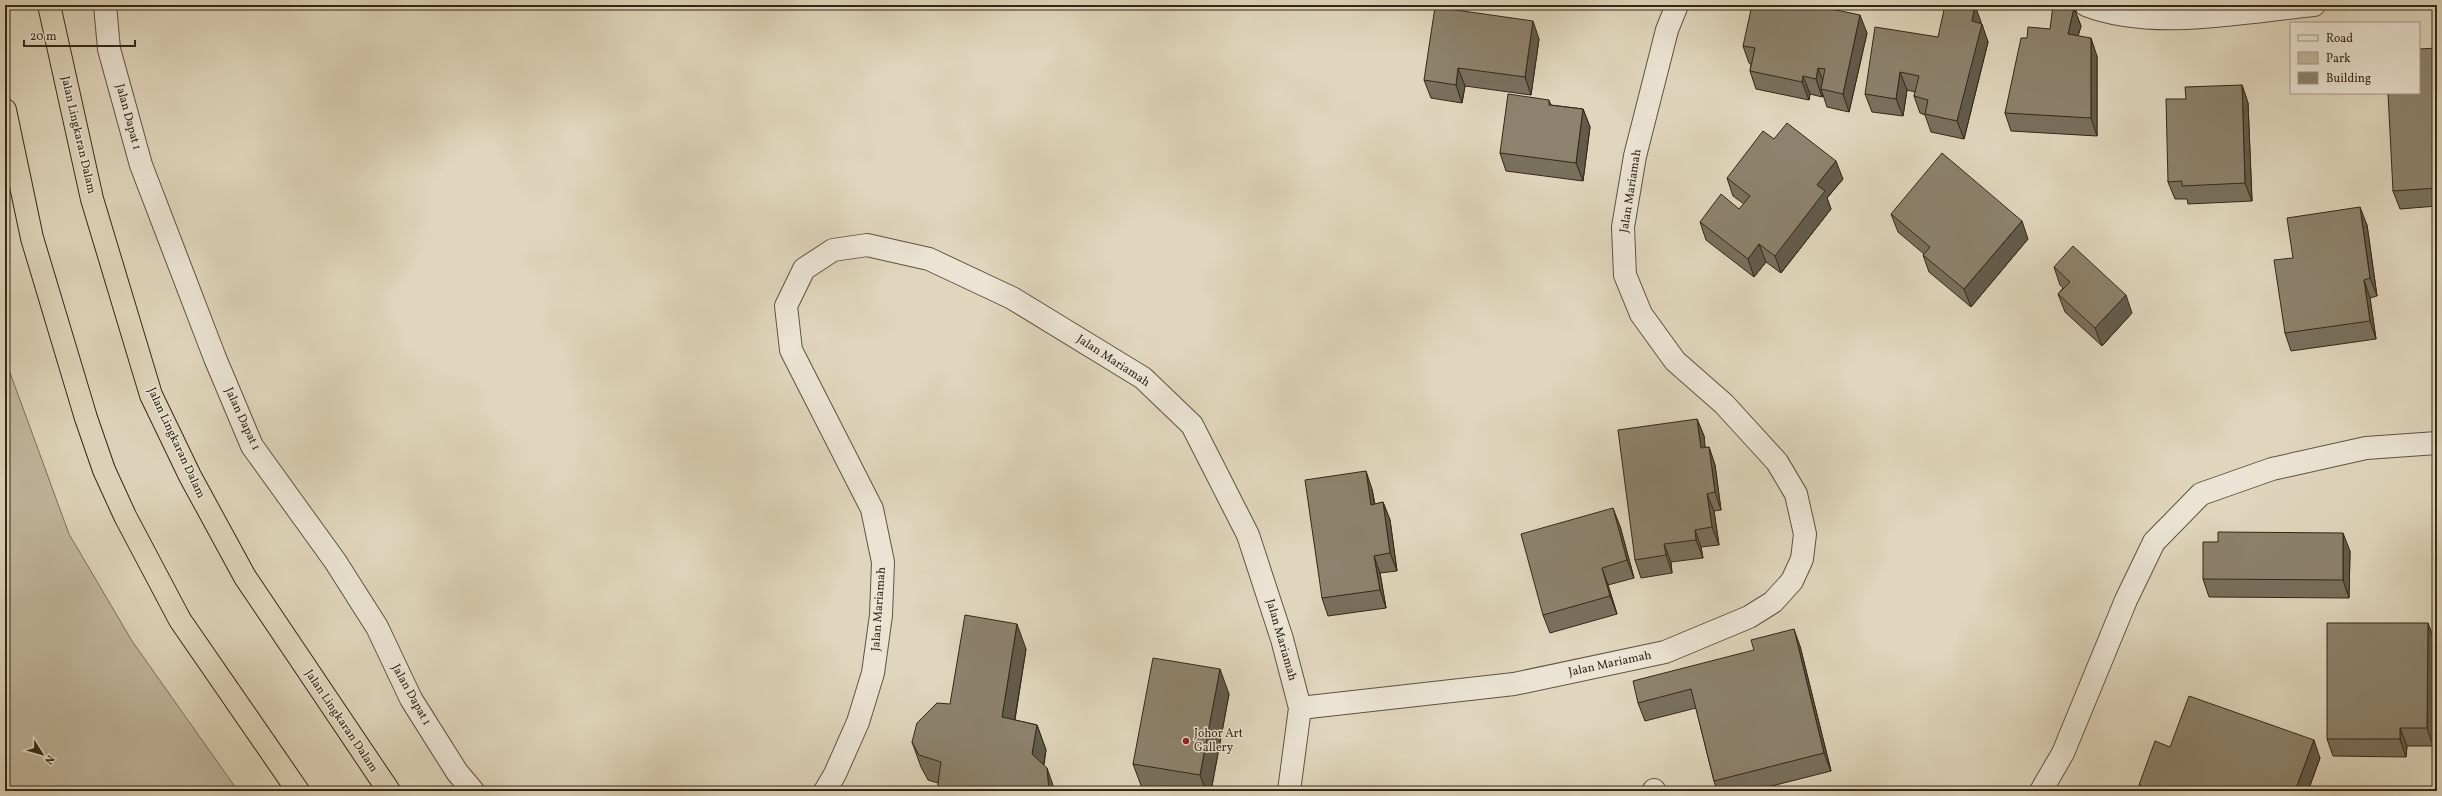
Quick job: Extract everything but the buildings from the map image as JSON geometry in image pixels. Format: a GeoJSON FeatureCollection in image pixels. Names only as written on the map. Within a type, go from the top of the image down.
{"type":"FeatureCollection","features":[{"type":"Feature","properties":{"kind":"highway","name":"Jalan Lingkaran Dalam"},"geometry":{"type":"LineString","coordinates":[[49,5],[92,199],[151,395],[190,476],[245,577],[389,791]]}},
{"type":"Feature","properties":{"kind":"highway"},"geometry":{"type":"LineString","coordinates":[[5,110],[32,238],[86,418],[104,470],[125,516],[180,620],[298,791]]}},
{"type":"Feature","properties":{"kind":"street","name":"Jalan Dapat 1"},"geometry":{"type":"LineString","coordinates":[[105,5],[110,49],[141,165],[215,358],[252,446],[336,561],[377,627],[411,699],[458,772],[473,791]]}},
{"type":"Feature","properties":{"kind":"street","name":"Jalan Mariamah"},"geometry":{"type":"LineString","coordinates":[[825,791],[835,774],[858,722],[873,673],[881,615],[883,562],[872,509],[792,350],[786,306],[804,269],[833,250],[867,245],[929,259],[1012,298],[1143,378],[1192,425],[1248,535],[1282,639],[1300,708],[1514,684],[1665,652],[1749,617],[1773,602],[1792,581],[1802,559],[1805,534],[1796,494],[1777,462],[1724,404],[1675,361],[1641,314],[1624,275],[1623,227],[1635,156],[1667,30],[1677,5]]}},
{"type":"Feature","properties":{"kind":"street"},"geometry":{"type":"LineString","coordinates":[[2086,5],[2106,13],[2162,19],[2314,5]]}},
{"type":"Feature","properties":{"kind":"street"},"geometry":{"type":"LineString","coordinates":[[2041,791],[2063,753],[2126,600],[2154,542],[2202,494],[2272,469],[2366,448],[2437,443]]}},
{"type":"Feature","properties":{"kind":"street"},"geometry":{"type":"LineString","coordinates":[[1289,791],[1300,708]]}},
{"type":"Feature","properties":{"kind":"green space"},"geometry":{"type":"Polygon","coordinates":[[[5,359],[69,534],[132,641],[238,791],[5,791],[5,359]]]}},
{"type":"Feature","properties":{"kind":"place","name":"Johor Art Gallery"},"geometry":{"type":"Point","coordinates":[1186,741]}}]}
